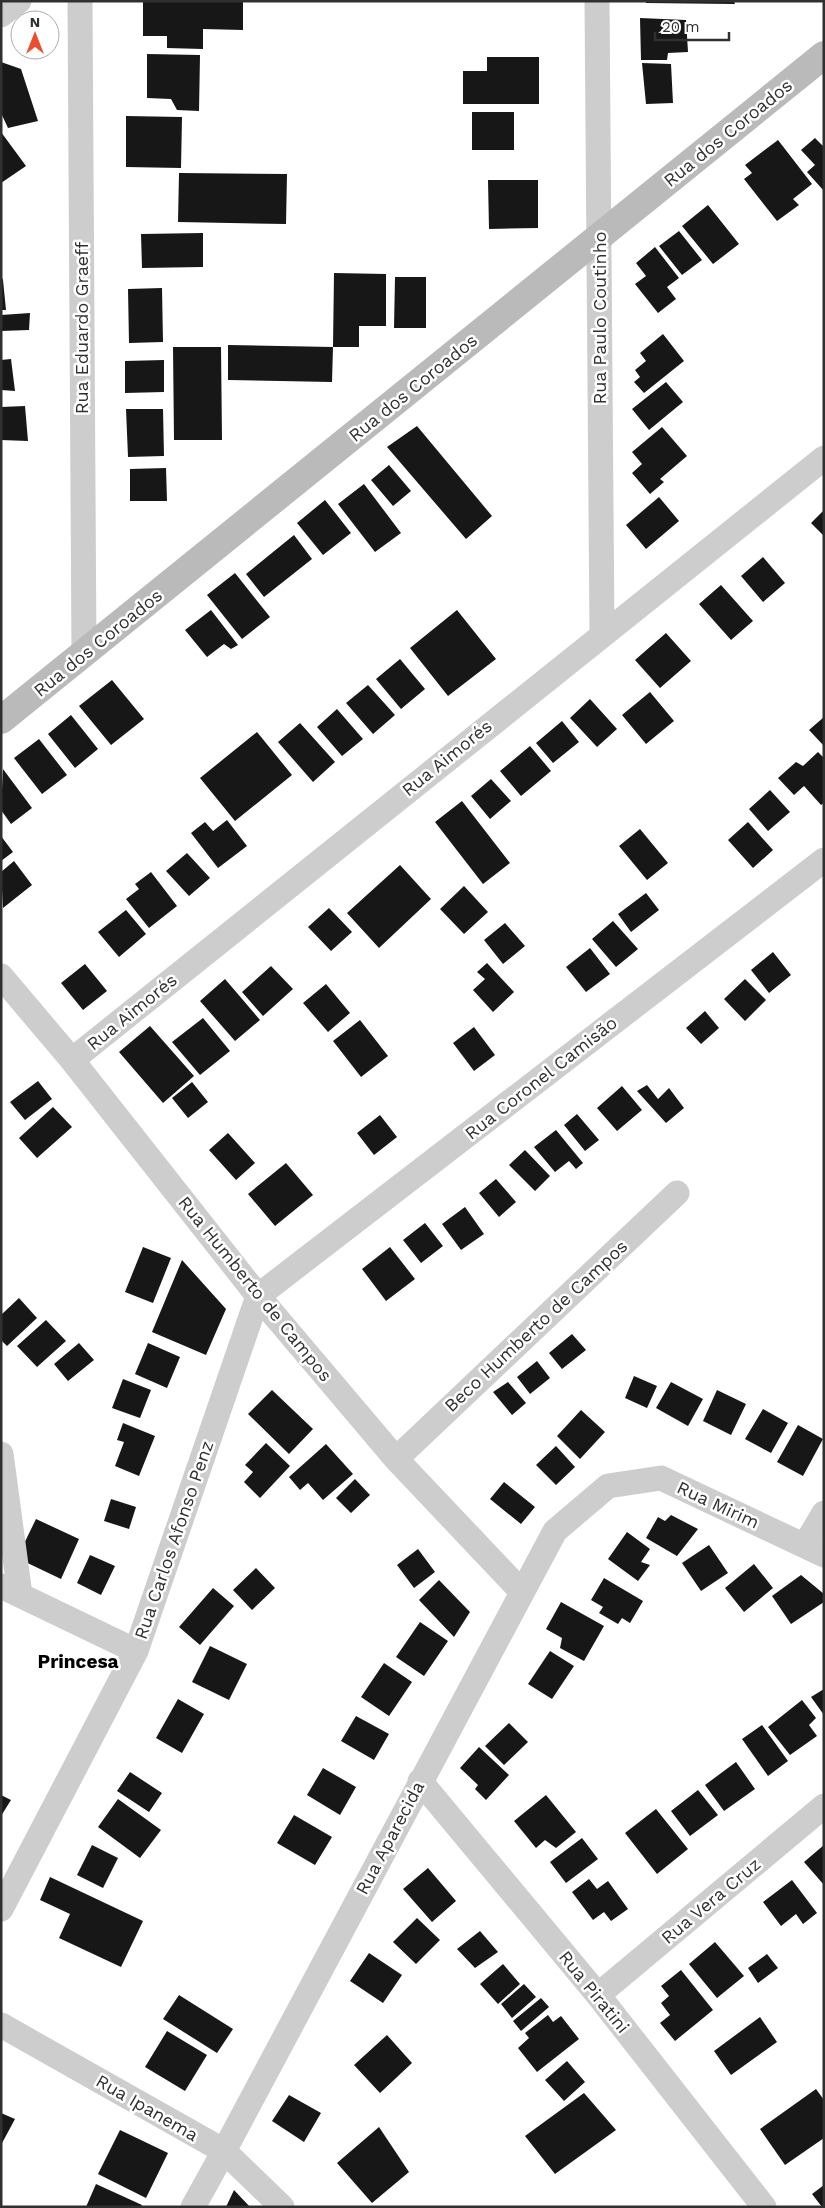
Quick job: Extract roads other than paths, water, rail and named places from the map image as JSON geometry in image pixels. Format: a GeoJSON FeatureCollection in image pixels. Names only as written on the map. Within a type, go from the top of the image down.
{"type":"FeatureCollection","features":[{"type":"Feature","properties":{"kind":"street"},"geometry":{"type":"LineString","coordinates":[[1,15],[19,1]]}},
{"type":"Feature","properties":{"kind":"street","name":"Rua Eduardo Graeff"},"geometry":{"type":"LineString","coordinates":[[80,1],[84,654]]}},
{"type":"Feature","properties":{"kind":"street","name":"Rua Paulo Coutinho"},"geometry":{"type":"LineString","coordinates":[[597,1],[602,634]]}},
{"type":"Feature","properties":{"kind":"street","name":"Rua dos Coroados"},"geometry":{"type":"LineString","coordinates":[[1,720],[824,55]]}},
{"type":"Feature","properties":{"kind":"street","name":"Rua Aimorés"},"geometry":{"type":"LineString","coordinates":[[72,1060],[824,458]]}},
{"type":"Feature","properties":{"kind":"street","name":"Rua Coronel Camisão"},"geometry":{"type":"LineString","coordinates":[[258,1296],[824,860]]}},
{"type":"Feature","properties":{"kind":"street","name":"Rua Humberto de Campos"},"geometry":{"type":"LineString","coordinates":[[1,976],[72,1060],[258,1296],[396,1459],[522,1592]]}},
{"type":"Feature","properties":{"kind":"street","name":"Beco Humberto de Campos"},"geometry":{"type":"LineString","coordinates":[[396,1459],[676,1194]]}},
{"type":"Feature","properties":{"kind":"street","name":"Rua Carlos Afonso Penz"},"geometry":{"type":"LineString","coordinates":[[1,1908],[136,1651],[258,1296]]}},
{"type":"Feature","properties":{"kind":"street"},"geometry":{"type":"LineString","coordinates":[[1,1454],[10,1591],[136,1651]]}},
{"type":"Feature","properties":{"kind":"street","name":"Rua Mirim"},"geometry":{"type":"LineString","coordinates":[[608,1486],[662,1478],[815,1550]]}},
{"type":"Feature","properties":{"kind":"street","name":"Rua Aparecida"},"geometry":{"type":"LineString","coordinates":[[193,2207],[554,1531],[608,1486]]}},
{"type":"Feature","properties":{"kind":"street"},"geometry":{"type":"LineString","coordinates":[[815,1550],[824,1513]]}},
{"type":"Feature","properties":{"kind":"street","name":"Rua Piratini"},"geometry":{"type":"LineString","coordinates":[[420,1781],[598,1995],[764,2207]]}},
{"type":"Feature","properties":{"kind":"street","name":"Rua Vera Cruz"},"geometry":{"type":"LineString","coordinates":[[598,1995],[824,1806]]}},
{"type":"Feature","properties":{"kind":"street","name":"Rua Ipanema"},"geometry":{"type":"LineString","coordinates":[[1,2025],[224,2152],[282,2207]]}},
{"type":"Feature","properties":{"kind":"district","name":"Princesa"},"geometry":{"type":"Point","coordinates":[78,1661]}}]}
